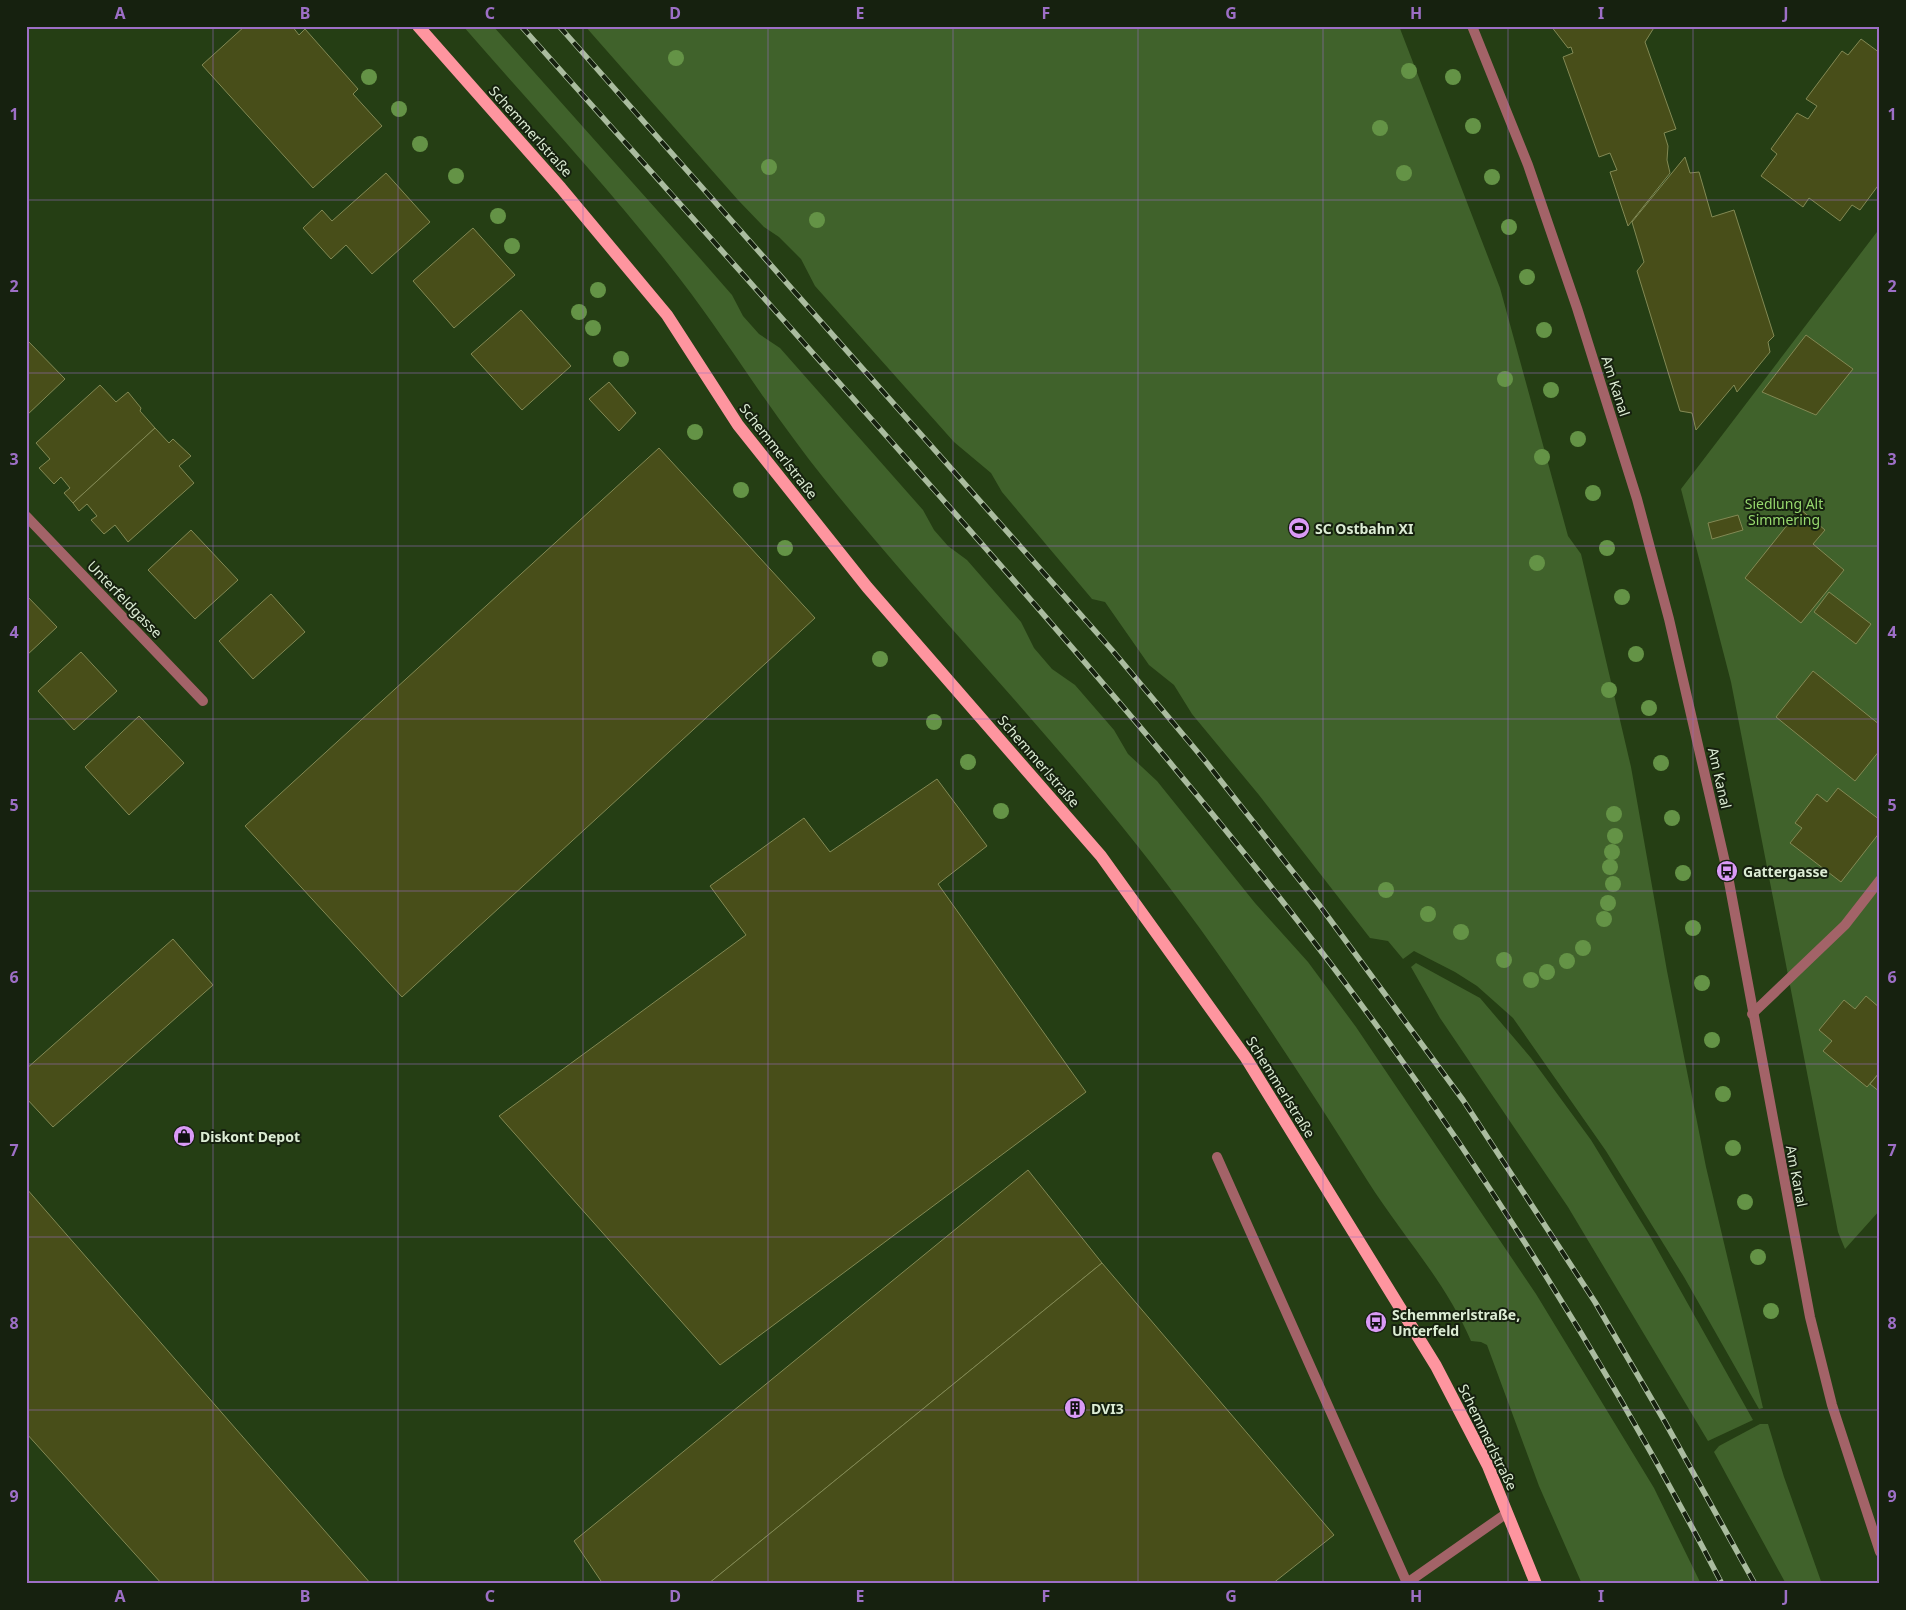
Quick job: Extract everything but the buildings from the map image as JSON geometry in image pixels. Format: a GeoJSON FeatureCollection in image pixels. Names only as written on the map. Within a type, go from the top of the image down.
{"type":"FeatureCollection","features":[{"type":"Feature","properties":{"kind":"main road","name":"Schemmerlstraße"},"geometry":{"type":"LineString","coordinates":[[418,26],[561,188],[667,315],[738,425],[867,587],[1107,864],[1246,1058],[1441,1374],[1488,1466],[1536,1584]]}},
{"type":"Feature","properties":{"kind":"street","name":"Am Kanal"},"geometry":{"type":"LineString","coordinates":[[1472,26],[1528,165],[1637,499],[1669,619],[1727,871],[1752,1014],[1810,1317],[1832,1405],[1880,1552]]}},
{"type":"Feature","properties":{"kind":"street","name":"Unterfeldgasse"},"geometry":{"type":"LineString","coordinates":[[26,516],[203,701]]}},
{"type":"Feature","properties":{"kind":"street"},"geometry":{"type":"LineString","coordinates":[[1752,1014],[1845,925],[1880,880]]}},
{"type":"Feature","properties":{"kind":"street"},"geometry":{"type":"LineString","coordinates":[[1217,1157],[1407,1583],[1507,1513]]}},
{"type":"Feature","properties":{"kind":"green space"},"geometry":{"type":"Polygon","coordinates":[[[463,26],[493,26],[732,295],[743,316],[759,334],[780,348],[923,510],[934,530],[948,546],[967,560],[1021,622],[1034,648],[1052,669],[1075,685],[1114,730],[1128,754],[1157,781],[1255,903],[1308,962],[1356,1027],[1536,1294],[1654,1488],[1701,1584],[1582,1584],[1539,1486],[1487,1345],[1471,1341],[1461,1319],[1436,1278],[1380,1200],[1284,1051],[1197,925],[1104,805],[855,516],[805,455],[695,299],[654,246],[601,182],[463,26]]]}},
{"type":"Feature","properties":{"kind":"green space","name":"SC Ostbahn XI"},"geometry":{"type":"Polygon","coordinates":[[[585,26],[1399,26],[1500,288],[1568,536],[1581,554],[1631,767],[1667,971],[1706,1167],[1763,1408],[1759,1409],[1684,1277],[1606,1151],[1513,1018],[1477,986],[1455,972],[1414,951],[1403,959],[1388,941],[1370,938],[1259,795],[1192,714],[1174,685],[1149,665],[1105,602],[1092,599],[1002,492],[991,473],[954,442],[815,286],[801,259],[779,237],[764,227],[738,200],[585,26]]]}},
{"type":"Feature","properties":{"kind":"green space","name":"Siedlung Alt Simmering"},"geometry":{"type":"Polygon","coordinates":[[[1880,228],[1880,1210],[1845,1249],[1838,1232],[1731,682],[1681,489],[1880,228]]]}},
{"type":"Feature","properties":{"kind":"green space"},"geometry":{"type":"Polygon","coordinates":[[[1416,963],[1480,998],[1531,1058],[1591,1140],[1651,1238],[1753,1420],[1708,1441],[1568,1207],[1440,1018],[1411,967],[1416,963]]]}},
{"type":"Feature","properties":{"kind":"green space"},"geometry":{"type":"Polygon","coordinates":[[[1760,1424],[1768,1424],[1784,1477],[1822,1584],[1786,1584],[1714,1452],[1719,1446],[1760,1424]]]}},
{"type":"Feature","properties":{"kind":"railway"},"geometry":{"type":"LineString","coordinates":[[521,26],[937,493],[1113,695],[1227,832],[1337,972],[1436,1109],[1524,1241],[1607,1376],[1722,1584]]}},
{"type":"Feature","properties":{"kind":"railway"},"geometry":{"type":"LineString","coordinates":[[559,26],[1112,650],[1206,762],[1320,906],[1463,1100],[1595,1302],[1665,1422],[1755,1584]]}},
{"type":"Feature","properties":{"kind":"place","name":"SC Ostbahn XI"},"geometry":{"type":"Point","coordinates":[1299,528]}},
{"type":"Feature","properties":{"kind":"place","name":"Gattergasse"},"geometry":{"type":"Point","coordinates":[1727,871]}},
{"type":"Feature","properties":{"kind":"place","name":"Diskont Depot"},"geometry":{"type":"Point","coordinates":[184,1136]}},
{"type":"Feature","properties":{"kind":"place","name":"Schemmerlstraße, Unterfeld"},"geometry":{"type":"Point","coordinates":[1376,1322]}},
{"type":"Feature","properties":{"kind":"place","name":"DVI3"},"geometry":{"type":"Point","coordinates":[1075,1408]}}]}
